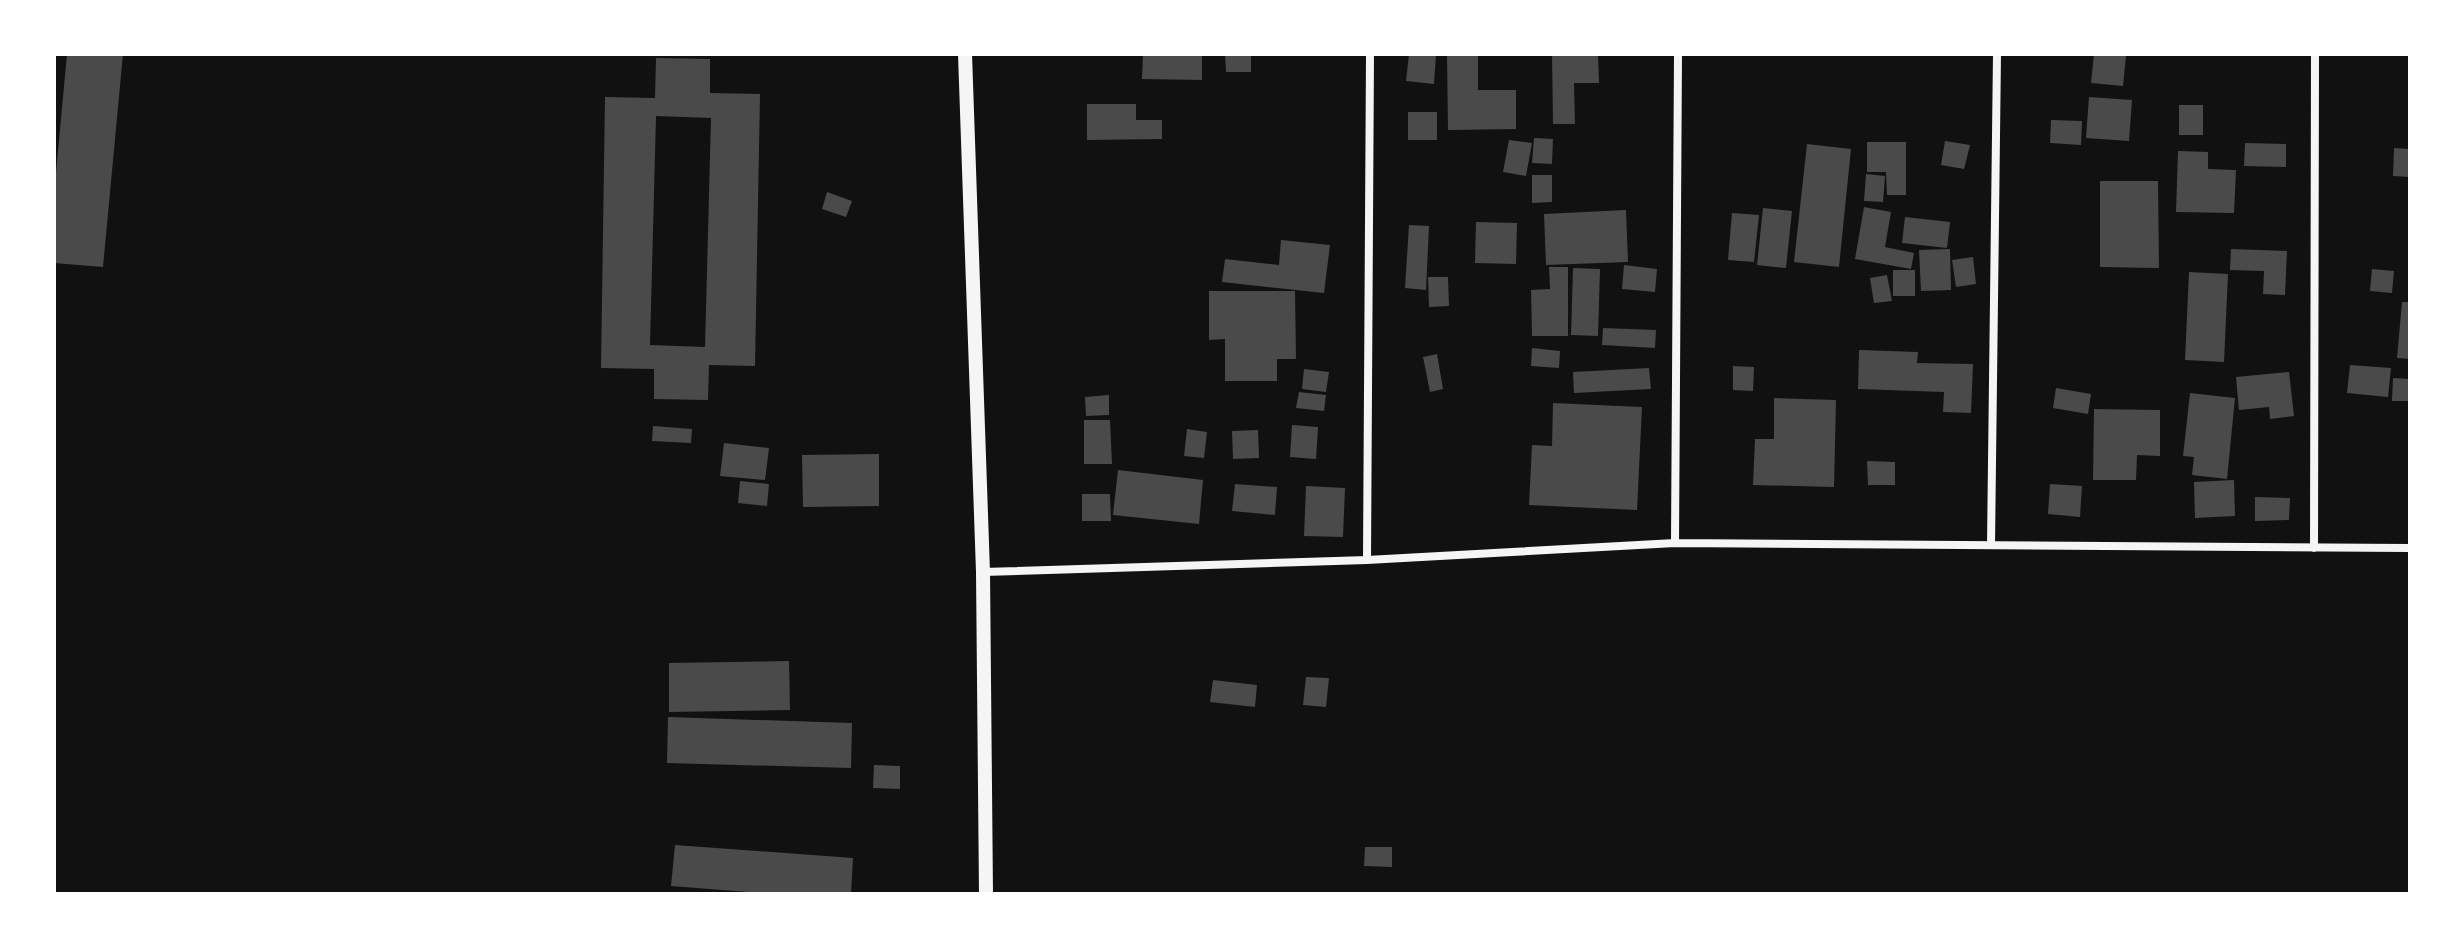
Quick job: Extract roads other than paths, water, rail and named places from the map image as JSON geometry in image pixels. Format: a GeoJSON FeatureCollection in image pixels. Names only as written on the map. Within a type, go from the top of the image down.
{"type":"FeatureCollection","features":[{"type":"Feature","properties":{"kind":"street"},"geometry":{"type":"LineString","coordinates":[[965,54],[983,572],[986,894]]}},
{"type":"Feature","properties":{"kind":"street"},"geometry":{"type":"LineString","coordinates":[[1367,560],[1370,54]]}},
{"type":"Feature","properties":{"kind":"street"},"geometry":{"type":"LineString","coordinates":[[1675,543],[1678,54]]}},
{"type":"Feature","properties":{"kind":"street"},"geometry":{"type":"LineString","coordinates":[[1991,545],[1997,54]]}},
{"type":"Feature","properties":{"kind":"street"},"geometry":{"type":"LineString","coordinates":[[2314,548],[2315,54]]}},
{"type":"Feature","properties":{"kind":"street"},"geometry":{"type":"LineString","coordinates":[[983,572],[1367,560],[1675,543],[2410,548]]}}]}
